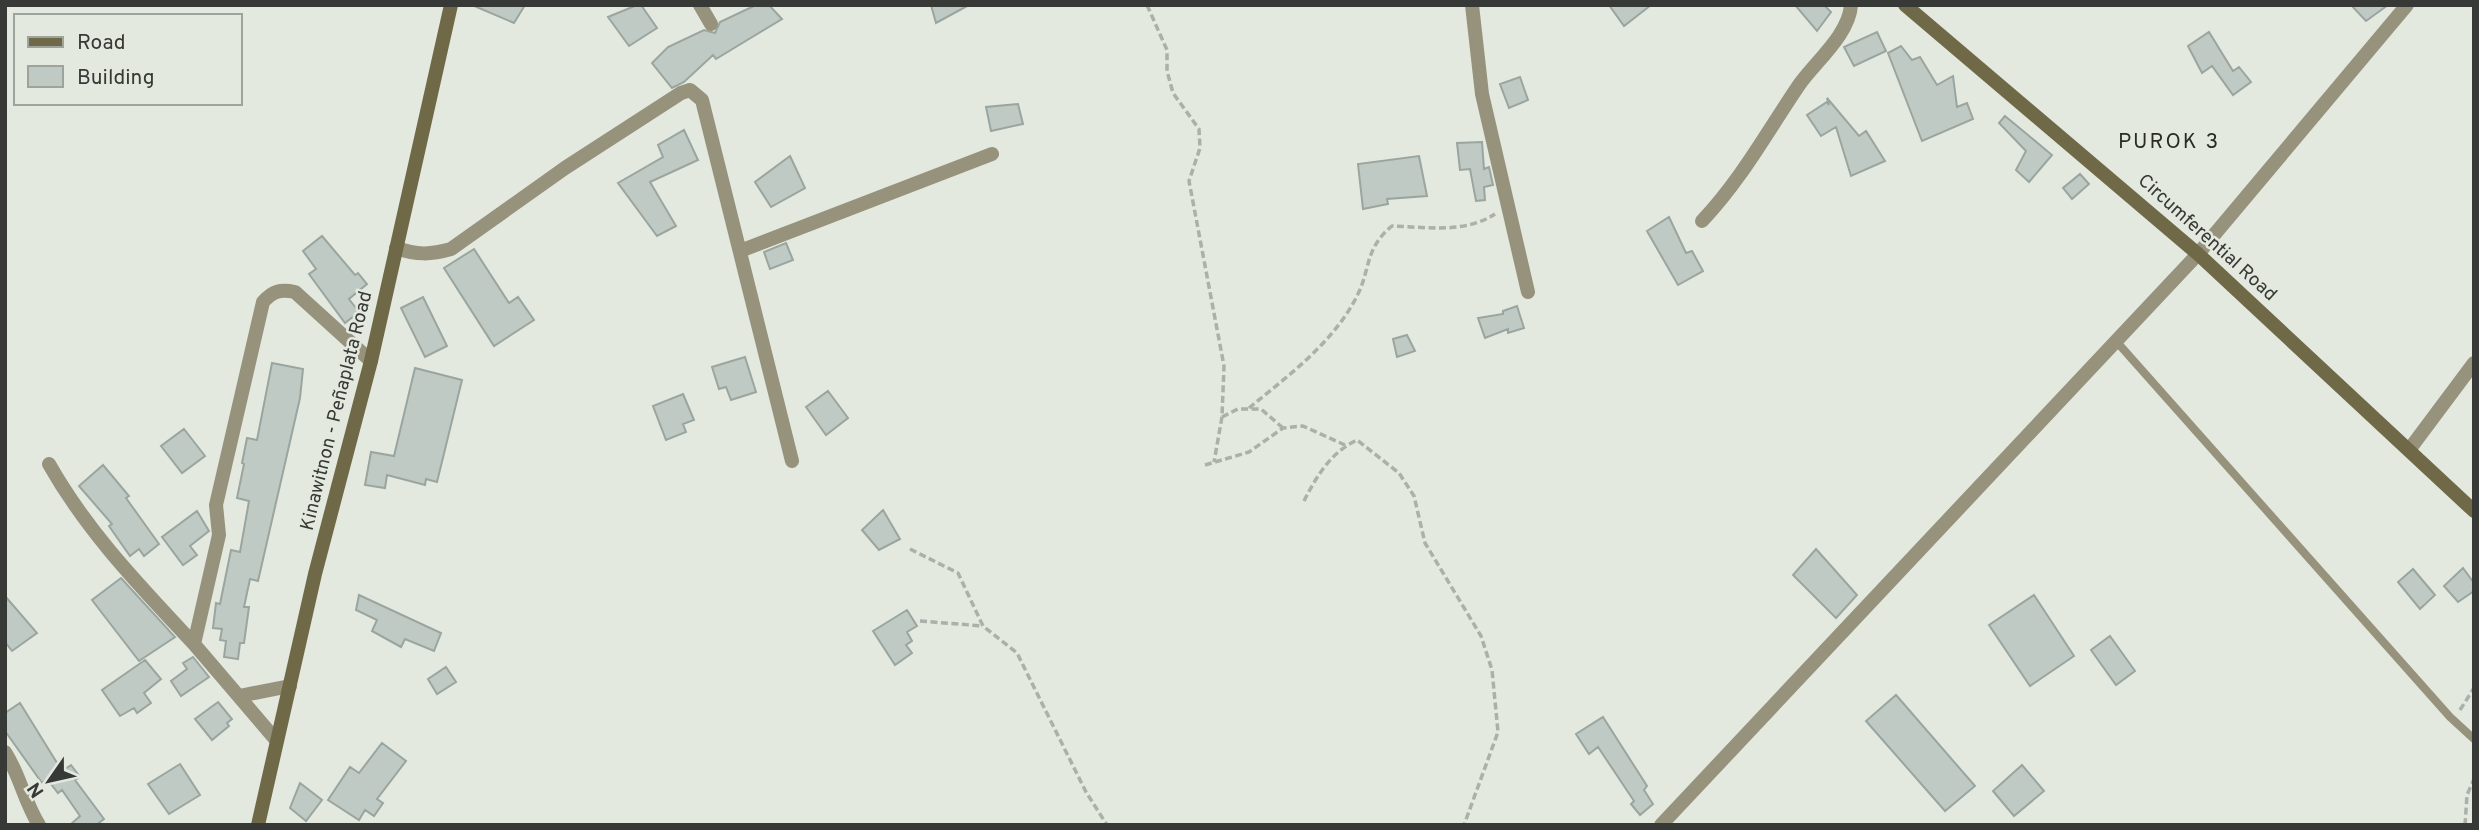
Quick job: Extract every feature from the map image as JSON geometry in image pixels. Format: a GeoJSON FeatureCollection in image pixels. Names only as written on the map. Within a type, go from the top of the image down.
{"type":"FeatureCollection","features":[{"type":"Feature","properties":{"kind":"street","name":"Kinawitnon - Peñaplata Road"},"geometry":{"type":"LineString","coordinates":[[258,825],[315,574],[370,361],[451,5]]}},
{"type":"Feature","properties":{"kind":"street"},"geometry":{"type":"LineString","coordinates":[[700,5],[711,24]]}},
{"type":"Feature","properties":{"kind":"street"},"geometry":{"type":"LineString","coordinates":[[1472,5],[1482,94],[1528,292]]}},
{"type":"Feature","properties":{"kind":"street"},"geometry":{"type":"LineString","coordinates":[[1702,221],[1742,174],[1800,84],[1845,26],[1851,5]]}},
{"type":"Feature","properties":{"kind":"street","name":"Circumferential Road"},"geometry":{"type":"LineString","coordinates":[[1905,5],[2198,254],[2474,510]]}},
{"type":"Feature","properties":{"kind":"street"},"geometry":{"type":"LineString","coordinates":[[1661,825],[2198,254],[2407,5]]}},
{"type":"Feature","properties":{"kind":"street"},"geometry":{"type":"LineString","coordinates":[[396,248],[415,254],[432,255],[451,249],[565,168],[690,90],[702,100],[792,461]]}},
{"type":"Feature","properties":{"kind":"street"},"geometry":{"type":"LineString","coordinates":[[740,251],[992,155]]}},
{"type":"Feature","properties":{"kind":"street"},"geometry":{"type":"LineString","coordinates":[[194,644],[219,535],[216,505],[263,302],[272,293],[282,289],[295,292],[370,361]]}},
{"type":"Feature","properties":{"kind":"street"},"geometry":{"type":"LineString","coordinates":[[2409,450],[2474,363]]}},
{"type":"Feature","properties":{"kind":"street"},"geometry":{"type":"LineString","coordinates":[[50,464],[65,493],[105,548],[194,644],[276,740]]}},
{"type":"Feature","properties":{"kind":"street"},"geometry":{"type":"LineString","coordinates":[[239,695],[290,686]]}},
{"type":"Feature","properties":{"kind":"street"},"geometry":{"type":"LineString","coordinates":[[5,752],[18,772],[24,802],[38,825]]}},
{"type":"Feature","properties":{"kind":"street"},"geometry":{"type":"LineString","coordinates":[[5,783],[18,772]]}},
{"type":"Feature","properties":{"kind":"lane"},"geometry":{"type":"LineString","coordinates":[[2116,341],[2454,720],[2474,739]]}},
{"type":"Feature","properties":{"kind":"path"},"geometry":{"type":"LineString","coordinates":[[1147,5],[1167,50],[1167,71],[1173,93],[1199,129],[1200,148],[1189,181],[1224,366],[1222,417],[1214,462]]}},
{"type":"Feature","properties":{"kind":"path"},"geometry":{"type":"LineString","coordinates":[[1222,417],[1249,408],[1294,372],[1345,316],[1359,294],[1364,271],[1378,237],[1392,226],[1443,230],[1484,221],[1508,206]]}},
{"type":"Feature","properties":{"kind":"path"},"geometry":{"type":"LineString","coordinates":[[1249,408],[1261,410],[1283,428]]}},
{"type":"Feature","properties":{"kind":"path"},"geometry":{"type":"LineString","coordinates":[[1205,464],[1249,452],[1283,428],[1303,426],[1345,445]]}},
{"type":"Feature","properties":{"kind":"path"},"geometry":{"type":"LineString","coordinates":[[1304,501],[1316,476],[1345,445],[1357,440],[1399,473],[1414,496],[1425,543],[1481,636],[1492,670],[1499,732],[1464,825]]}},
{"type":"Feature","properties":{"kind":"path"},"geometry":{"type":"LineString","coordinates":[[911,549],[958,573],[983,626],[1017,653],[1086,792],[1107,825]]}},
{"type":"Feature","properties":{"kind":"path"},"geometry":{"type":"LineString","coordinates":[[920,621],[983,626]]}},
{"type":"Feature","properties":{"kind":"path"},"geometry":{"type":"LineString","coordinates":[[2454,720],[2474,688]]}},
{"type":"Feature","properties":{"kind":"path"},"geometry":{"type":"LineString","coordinates":[[2465,825],[2467,795],[2474,779]]}},
{"type":"Feature","properties":{"kind":"building"},"geometry":{"type":"Polygon","coordinates":[[[472,5],[525,5],[514,23],[472,5]]]}},
{"type":"Feature","properties":{"kind":"building"},"geometry":{"type":"Polygon","coordinates":[[[641,5],[657,28],[629,46],[608,17],[641,5]]]}},
{"type":"Feature","properties":{"kind":"building"},"geometry":{"type":"Polygon","coordinates":[[[756,5],[769,5],[782,19],[716,59],[713,55],[684,82],[672,88],[652,63],[668,47],[704,30],[715,33],[720,22],[756,5]]]}},
{"type":"Feature","properties":{"kind":"building"},"geometry":{"type":"Polygon","coordinates":[[[931,5],[969,5],[936,23],[931,5]]]}},
{"type":"Feature","properties":{"kind":"building"},"geometry":{"type":"Polygon","coordinates":[[[1609,5],[1651,5],[1624,26],[1609,5]]]}},
{"type":"Feature","properties":{"kind":"building"},"geometry":{"type":"Polygon","coordinates":[[[1795,5],[1824,5],[1831,12],[1817,31],[1795,5]]]}},
{"type":"Feature","properties":{"kind":"building"},"geometry":{"type":"Polygon","coordinates":[[[2351,5],[2388,5],[2366,21],[2351,5]]]}},
{"type":"Feature","properties":{"kind":"building"},"geometry":{"type":"Polygon","coordinates":[[[1877,32],[1886,51],[1854,66],[1844,47],[1877,32]]]}},
{"type":"Feature","properties":{"kind":"building"},"geometry":{"type":"Polygon","coordinates":[[[2209,32],[2233,71],[2239,67],[2251,82],[2233,95],[2212,66],[2202,73],[2188,46],[2209,32]]]}},
{"type":"Feature","properties":{"kind":"building"},"geometry":{"type":"Polygon","coordinates":[[[1901,46],[1912,60],[1920,57],[1937,85],[1953,76],[1957,107],[1967,103],[1973,119],[1922,141],[1888,53],[1901,46]]]}},
{"type":"Feature","properties":{"kind":"building"},"geometry":{"type":"Polygon","coordinates":[[[1520,77],[1528,100],[1509,108],[1500,84],[1520,77]]]}},
{"type":"Feature","properties":{"kind":"building"},"geometry":{"type":"Polygon","coordinates":[[[1827,98],[1859,136],[1866,131],[1885,161],[1851,176],[1836,127],[1821,136],[1807,115],[1827,102],[1829,105],[1827,98]]]}},
{"type":"Feature","properties":{"kind":"building"},"geometry":{"type":"Polygon","coordinates":[[[1018,104],[1023,124],[991,131],[986,107],[1018,104]]]}},
{"type":"Feature","properties":{"kind":"building"},"geometry":{"type":"Polygon","coordinates":[[[2005,116],[2052,155],[2029,182],[2016,170],[2026,151],[1999,123],[2005,116]]]}},
{"type":"Feature","properties":{"kind":"building"},"geometry":{"type":"Polygon","coordinates":[[[684,130],[698,160],[650,182],[676,226],[657,236],[618,183],[663,157],[658,145],[684,130]]]}},
{"type":"Feature","properties":{"kind":"building"},"geometry":{"type":"Polygon","coordinates":[[[1482,142],[1484,169],[1489,167],[1493,185],[1484,187],[1485,200],[1476,201],[1470,169],[1460,170],[1457,143],[1482,142]]]}},
{"type":"Feature","properties":{"kind":"building"},"geometry":{"type":"Polygon","coordinates":[[[790,156],[805,188],[771,207],[755,182],[790,156]]]}},
{"type":"Feature","properties":{"kind":"building"},"geometry":{"type":"Polygon","coordinates":[[[1419,156],[1427,196],[1387,199],[1388,204],[1363,209],[1358,164],[1419,156]]]}},
{"type":"Feature","properties":{"kind":"building"},"geometry":{"type":"Polygon","coordinates":[[[2080,174],[2089,184],[2072,199],[2063,188],[2080,174]]]}},
{"type":"Feature","properties":{"kind":"building"},"geometry":{"type":"Polygon","coordinates":[[[1669,217],[1686,253],[1692,251],[1703,271],[1678,285],[1647,231],[1669,217]]]}},
{"type":"Feature","properties":{"kind":"building"},"geometry":{"type":"Polygon","coordinates":[[[322,236],[355,275],[358,273],[367,284],[349,299],[359,312],[345,323],[309,274],[316,269],[303,251],[322,236]]]}},
{"type":"Feature","properties":{"kind":"building"},"geometry":{"type":"Polygon","coordinates":[[[786,243],[793,260],[770,269],[764,252],[786,243]]]}},
{"type":"Feature","properties":{"kind":"building"},"geometry":{"type":"Polygon","coordinates":[[[474,249],[509,303],[518,297],[534,320],[494,346],[444,268],[474,249]]]}},
{"type":"Feature","properties":{"kind":"building"},"geometry":{"type":"Polygon","coordinates":[[[423,297],[447,346],[425,357],[401,308],[423,297]]]}},
{"type":"Feature","properties":{"kind":"building"},"geometry":{"type":"Polygon","coordinates":[[[1517,306],[1524,328],[1508,333],[1508,329],[1485,338],[1478,318],[1503,314],[1503,311],[1517,306]]]}},
{"type":"Feature","properties":{"kind":"building"},"geometry":{"type":"Polygon","coordinates":[[[1407,335],[1415,351],[1397,357],[1393,339],[1407,335]]]}},
{"type":"Feature","properties":{"kind":"building"},"geometry":{"type":"Polygon","coordinates":[[[745,357],[756,392],[731,400],[726,387],[719,389],[712,367],[745,357]]]}},
{"type":"Feature","properties":{"kind":"building"},"geometry":{"type":"Polygon","coordinates":[[[272,363],[303,369],[300,398],[258,581],[250,579],[244,607],[249,607],[244,643],[240,643],[238,659],[224,657],[226,641],[220,640],[222,629],[213,628],[216,603],[220,604],[231,550],[240,552],[249,501],[237,498],[244,464],[242,463],[247,438],[257,440],[272,363]]]}},
{"type":"Feature","properties":{"kind":"building"},"geometry":{"type":"Polygon","coordinates":[[[415,368],[462,380],[437,482],[426,479],[425,485],[387,475],[385,488],[365,485],[371,452],[394,456],[415,368]]]}},
{"type":"Feature","properties":{"kind":"building"},"geometry":{"type":"Polygon","coordinates":[[[828,391],[848,418],[826,435],[806,407],[828,391]]]}},
{"type":"Feature","properties":{"kind":"building"},"geometry":{"type":"Polygon","coordinates":[[[683,394],[694,420],[683,424],[686,432],[666,440],[653,406],[683,394]]]}},
{"type":"Feature","properties":{"kind":"building"},"geometry":{"type":"Polygon","coordinates":[[[184,429],[205,456],[182,473],[161,446],[184,429]]]}},
{"type":"Feature","properties":{"kind":"building"},"geometry":{"type":"Polygon","coordinates":[[[103,465],[129,496],[126,498],[159,544],[144,556],[139,549],[130,556],[109,526],[112,524],[79,486],[103,465]]]}},
{"type":"Feature","properties":{"kind":"building"},"geometry":{"type":"Polygon","coordinates":[[[883,510],[900,539],[879,550],[862,530],[883,510]]]}},
{"type":"Feature","properties":{"kind":"building"},"geometry":{"type":"Polygon","coordinates":[[[197,511],[209,531],[190,546],[197,555],[183,565],[162,537],[197,511]]]}},
{"type":"Feature","properties":{"kind":"building"},"geometry":{"type":"Polygon","coordinates":[[[1816,549],[1857,595],[1836,618],[1793,575],[1816,549]]]}},
{"type":"Feature","properties":{"kind":"building"},"geometry":{"type":"Polygon","coordinates":[[[2463,568],[2474,583],[2474,591],[2458,602],[2444,586],[2463,568]]]}},
{"type":"Feature","properties":{"kind":"building"},"geometry":{"type":"Polygon","coordinates":[[[2413,569],[2435,595],[2420,609],[2398,582],[2413,569]]]}},
{"type":"Feature","properties":{"kind":"building"},"geometry":{"type":"Polygon","coordinates":[[[121,578],[175,637],[139,661],[92,600],[121,578]]]}},
{"type":"Feature","properties":{"kind":"building"},"geometry":{"type":"Polygon","coordinates":[[[359,595],[441,633],[434,651],[405,639],[401,647],[372,631],[377,620],[356,610],[359,595]]]}},
{"type":"Feature","properties":{"kind":"building"},"geometry":{"type":"Polygon","coordinates":[[[2034,595],[2074,656],[2030,686],[1989,625],[2034,595]]]}},
{"type":"Feature","properties":{"kind":"building"},"geometry":{"type":"Polygon","coordinates":[[[5,596],[37,633],[12,651],[5,642],[5,596]]]}},
{"type":"Feature","properties":{"kind":"building"},"geometry":{"type":"Polygon","coordinates":[[[907,610],[917,626],[907,632],[912,641],[906,645],[912,653],[895,665],[873,631],[907,610]]]}},
{"type":"Feature","properties":{"kind":"building"},"geometry":{"type":"Polygon","coordinates":[[[2110,636],[2135,671],[2116,685],[2091,650],[2110,636]]]}},
{"type":"Feature","properties":{"kind":"building"},"geometry":{"type":"Polygon","coordinates":[[[193,657],[209,677],[181,696],[171,681],[187,669],[183,663],[193,657]]]}},
{"type":"Feature","properties":{"kind":"building"},"geometry":{"type":"Polygon","coordinates":[[[145,660],[161,679],[144,693],[151,703],[137,713],[134,708],[120,716],[102,690],[145,660]]]}},
{"type":"Feature","properties":{"kind":"building"},"geometry":{"type":"Polygon","coordinates":[[[446,667],[456,682],[437,694],[428,679],[446,667]]]}},
{"type":"Feature","properties":{"kind":"building"},"geometry":{"type":"Polygon","coordinates":[[[1896,695],[1975,786],[1945,811],[1866,721],[1896,695]]]}},
{"type":"Feature","properties":{"kind":"building"},"geometry":{"type":"Polygon","coordinates":[[[218,702],[232,719],[227,723],[229,726],[212,740],[195,719],[218,702]]]}},
{"type":"Feature","properties":{"kind":"building"},"geometry":{"type":"Polygon","coordinates":[[[20,703],[62,771],[71,765],[80,777],[75,780],[104,819],[96,825],[70,825],[80,816],[62,790],[58,793],[47,779],[42,783],[5,731],[5,713],[20,703]]]}},
{"type":"Feature","properties":{"kind":"building"},"geometry":{"type":"Polygon","coordinates":[[[1603,717],[1647,786],[1644,790],[1653,804],[1640,815],[1631,804],[1634,801],[1598,747],[1589,754],[1576,734],[1603,717]]]}},
{"type":"Feature","properties":{"kind":"building"},"geometry":{"type":"Polygon","coordinates":[[[382,743],[406,761],[377,799],[383,803],[374,816],[365,810],[359,820],[328,800],[350,767],[359,773],[382,743]]]}},
{"type":"Feature","properties":{"kind":"building"},"geometry":{"type":"Polygon","coordinates":[[[180,764],[200,795],[169,814],[148,784],[180,764]]]}},
{"type":"Feature","properties":{"kind":"building"},"geometry":{"type":"Polygon","coordinates":[[[2022,765],[2044,791],[2014,816],[1993,791],[2022,765]]]}},
{"type":"Feature","properties":{"kind":"building"},"geometry":{"type":"Polygon","coordinates":[[[300,783],[322,800],[306,821],[290,808],[300,783]]]}},
{"type":"Feature","properties":{"kind":"district","name":"PUROK 3"},"geometry":{"type":"Point","coordinates":[2169,142]}}]}
